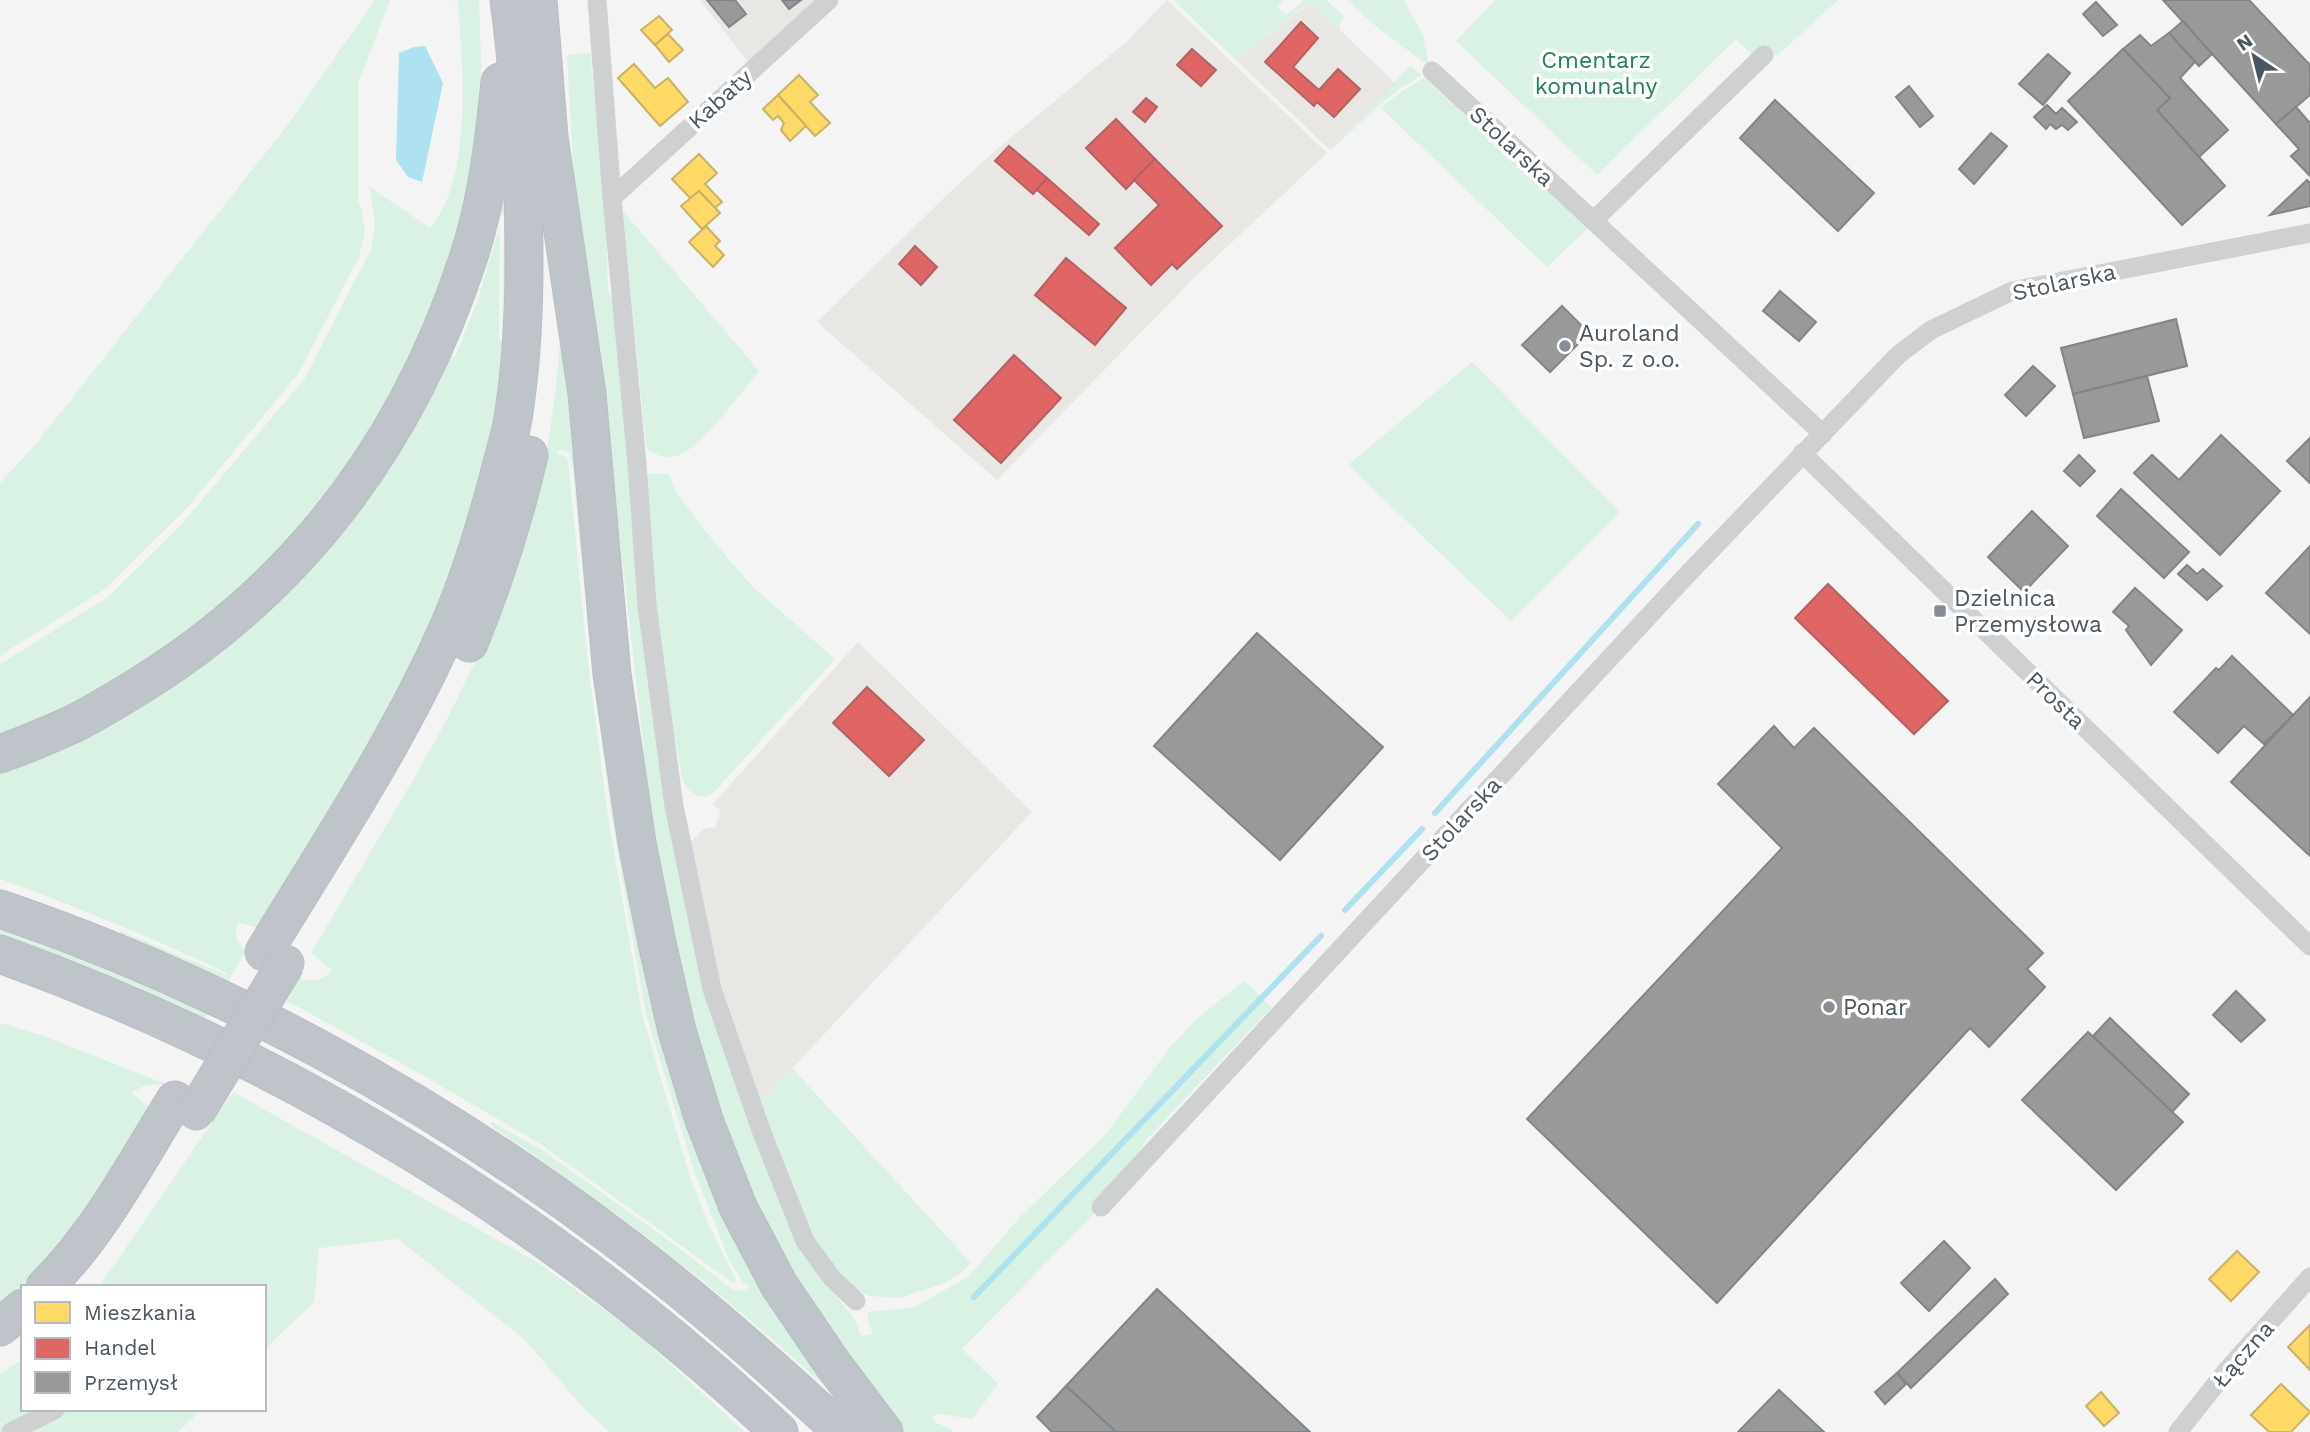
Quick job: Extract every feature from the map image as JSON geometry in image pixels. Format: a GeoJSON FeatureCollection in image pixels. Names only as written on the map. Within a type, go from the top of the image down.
{"type":"FeatureCollection","features":[{"type":"Feature","properties":{"kind":"highway"},"geometry":{"type":"LineString","coordinates":[[0,754],[76,723],[183,658],[257,597],[306,548],[358,482],[421,377],[468,258],[493,151],[500,77],[502,0]]}},
{"type":"Feature","properties":{"kind":"highway"},"geometry":{"type":"LineString","coordinates":[[275,957],[446,633],[467,578],[514,415],[523,335],[525,253],[517,58],[509,0]]}},
{"type":"Feature","properties":{"kind":"highway"},"geometry":{"type":"LineString","coordinates":[[538,0],[549,137],[587,394],[612,674],[625,771],[657,943],[677,1031],[704,1120],[738,1207],[779,1286],[884,1432]]}},
{"type":"Feature","properties":{"kind":"highway"},"geometry":{"type":"LineString","coordinates":[[79,1285],[132,1216],[185,1106],[275,957],[424,732],[468,646],[493,585],[517,506],[538,416],[546,337],[549,137]]}},
{"type":"Feature","properties":{"kind":"highway"},"geometry":{"type":"LineString","coordinates":[[0,909],[129,959],[276,1028],[377,1082],[485,1147],[581,1213],[666,1278],[727,1328],[842,1432]]}},
{"type":"Feature","properties":{"kind":"highway"},"geometry":{"type":"LineString","coordinates":[[0,954],[157,1017],[266,1069],[376,1130],[569,1257],[674,1341],[779,1432]]}},
{"type":"Feature","properties":{"kind":"highway"},"geometry":{"type":"LineString","coordinates":[[47,1285],[85,1241],[185,1106]]}},
{"type":"Feature","properties":{"kind":"highway"},"geometry":{"type":"LineString","coordinates":[[0,1327],[21,1310]]}},
{"type":"Feature","properties":{"kind":"highway"},"geometry":{"type":"LineString","coordinates":[[0,1355],[21,1339]]}},
{"type":"Feature","properties":{"kind":"street"},"geometry":{"type":"LineString","coordinates":[[597,0],[647,606],[674,806],[712,989],[761,1133],[805,1241],[832,1279],[856,1301]]}},
{"type":"Feature","properties":{"kind":"street","name":"Kabaty"},"geometry":{"type":"LineString","coordinates":[[612,198],[829,0]]}},
{"type":"Feature","properties":{"kind":"street"},"geometry":{"type":"LineString","coordinates":[[1593,221],[1764,55]]}},
{"type":"Feature","properties":{"kind":"street","name":"Stolarska"},"geometry":{"type":"LineString","coordinates":[[1432,71],[1823,433]]}},
{"type":"Feature","properties":{"kind":"street","name":"Stolarska"},"geometry":{"type":"LineString","coordinates":[[1101,1208],[1287,1004],[1802,453],[1898,355],[1931,330],[2012,291],[2310,233]]}},
{"type":"Feature","properties":{"kind":"street","name":"Prosta"},"geometry":{"type":"LineString","coordinates":[[1802,453],[2310,946]]}},
{"type":"Feature","properties":{"kind":"street","name":"Łączna"},"geometry":{"type":"LineString","coordinates":[[2178,1432],[2227,1370],[2310,1277]]}},
{"type":"Feature","properties":{"kind":"street"},"geometry":{"type":"LineString","coordinates":[[11,1432],[52,1411]]}},
{"type":"Feature","properties":{"kind":"shaded area"},"geometry":{"type":"Polygon","coordinates":[[[700,0],[824,0],[752,67],[700,0]]]}},
{"type":"Feature","properties":{"kind":"shaded area"},"geometry":{"type":"Polygon","coordinates":[[[1167,0],[1327,153],[1196,276],[997,480],[817,322],[952,190],[997,149],[1125,43],[1167,0]]]}},
{"type":"Feature","properties":{"kind":"shaded area"},"geometry":{"type":"Polygon","coordinates":[[[1311,2],[1396,84],[1329,149],[1236,60],[1311,2]]]}},
{"type":"Feature","properties":{"kind":"shaded area"},"geometry":{"type":"Polygon","coordinates":[[[858,642],[1032,812],[757,1106],[715,989],[690,842],[704,829],[715,827],[721,809],[712,805],[858,642]]]}},
{"type":"Feature","properties":{"kind":"green space"},"geometry":{"type":"Polygon","coordinates":[[[375,0],[390,0],[358,84],[358,201],[365,232],[359,257],[298,374],[187,508],[106,588],[0,656],[0,483],[35,445],[286,127],[375,0]]]}},
{"type":"Feature","properties":{"kind":"green space"},"geometry":{"type":"Polygon","coordinates":[[[451,0],[479,0],[482,86],[468,208],[415,348],[351,463],[303,529],[232,602],[123,684],[0,739],[0,664],[108,597],[181,525],[305,378],[372,247],[375,223],[370,187],[430,228],[444,206],[454,179],[462,119],[462,56],[458,1],[451,0]]]}},
{"type":"Feature","properties":{"kind":"green space"},"geometry":{"type":"Polygon","coordinates":[[[1173,0],[1283,0],[1277,7],[1286,15],[1304,0],[1326,0],[1345,17],[1340,23],[1340,30],[1310,2],[1236,60],[1173,0]]]}},
{"type":"Feature","properties":{"kind":"green space"},"geometry":{"type":"Polygon","coordinates":[[[1347,0],[1404,0],[1423,35],[1429,66],[1377,27],[1347,0]]]}},
{"type":"Feature","properties":{"kind":"green space","name":"Cmentarz komunalny"},"geometry":{"type":"Polygon","coordinates":[[[1495,0],[1838,0],[1778,55],[1751,54],[1736,39],[1597,175],[1456,41],[1495,0]]]}},
{"type":"Feature","properties":{"kind":"green space"},"geometry":{"type":"Polygon","coordinates":[[[590,53],[605,198],[608,290],[621,316],[674,849],[806,1254],[856,1322],[861,1336],[873,1334],[867,1317],[869,1312],[913,1308],[969,1276],[1021,1216],[1105,1135],[1172,1045],[1200,1016],[1244,981],[1260,996],[971,1298],[973,1300],[1263,999],[1272,1007],[1146,1140],[1140,1151],[1090,1206],[1096,1212],[962,1349],[998,1384],[972,1419],[940,1414],[933,1416],[934,1422],[954,1432],[898,1432],[788,1283],[710,1104],[635,752],[644,750],[600,346],[574,178],[567,55],[590,53]]]}},
{"type":"Feature","properties":{"kind":"green space"},"geometry":{"type":"Polygon","coordinates":[[[1410,66],[1422,75],[1377,107],[1329,149],[1395,85],[1410,66]]]}},
{"type":"Feature","properties":{"kind":"green space"},"geometry":{"type":"Polygon","coordinates":[[[1424,78],[1588,228],[1547,267],[1381,108],[1424,78]]]}},
{"type":"Feature","properties":{"kind":"green space"},"geometry":{"type":"Polygon","coordinates":[[[504,132],[513,298],[485,486],[415,670],[263,929],[238,923],[237,939],[246,951],[228,982],[119,934],[121,931],[226,975],[227,973],[199,960],[0,879],[0,763],[26,754],[345,515],[504,132]],[[496,214],[498,218],[475,298],[452,355],[455,357],[478,299],[500,225],[499,339],[502,339],[504,215],[496,214]]]}},
{"type":"Feature","properties":{"kind":"green space"},"geometry":{"type":"Polygon","coordinates":[[[623,211],[759,371],[703,437],[694,446],[675,456],[659,456],[646,447],[623,211]]]}},
{"type":"Feature","properties":{"kind":"green space"},"geometry":{"type":"Polygon","coordinates":[[[561,333],[637,930],[843,1404],[759,1328],[672,1257],[583,1189],[490,1125],[492,1122],[542,1150],[732,1289],[743,1291],[749,1287],[747,1283],[744,1284],[730,1262],[694,1171],[646,1014],[611,813],[591,657],[573,472],[570,454],[564,450],[557,451],[558,455],[565,456],[568,460],[587,655],[607,810],[642,1014],[688,1171],[708,1223],[736,1281],[733,1283],[542,1145],[417,1072],[287,1001],[299,977],[308,981],[317,980],[332,970],[311,953],[412,782],[480,652],[547,451],[561,333]]]}},
{"type":"Feature","properties":{"kind":"green space"},"geometry":{"type":"Polygon","coordinates":[[[1472,362],[1620,512],[1511,621],[1348,465],[1472,362]]]}},
{"type":"Feature","properties":{"kind":"green space"},"geometry":{"type":"Polygon","coordinates":[[[645,474],[669,474],[675,491],[752,586],[835,659],[713,793],[705,797],[697,796],[685,786],[658,655],[645,474]]]}},
{"type":"Feature","properties":{"kind":"green space"},"geometry":{"type":"Polygon","coordinates":[[[0,924],[210,1011],[202,1023],[0,940],[0,924]]]}},
{"type":"Feature","properties":{"kind":"green space"},"geometry":{"type":"Polygon","coordinates":[[[0,1023],[41,1035],[166,1084],[148,1085],[132,1093],[153,1110],[43,1271],[28,1285],[21,1285],[21,1292],[0,1311],[0,1023]]]}},
{"type":"Feature","properties":{"kind":"green space"},"geometry":{"type":"Polygon","coordinates":[[[792,1068],[971,1263],[961,1273],[943,1284],[899,1298],[869,1296],[849,1286],[807,1239],[757,1106],[792,1068]]]}},
{"type":"Feature","properties":{"kind":"green space"},"geometry":{"type":"Polygon","coordinates":[[[233,1092],[537,1262],[634,1331],[745,1432],[609,1432],[579,1403],[525,1340],[398,1239],[319,1248],[314,1302],[266,1348],[266,1285],[100,1285],[233,1092]]]}},
{"type":"Feature","properties":{"kind":"green space"},"geometry":{"type":"Polygon","coordinates":[[[21,1360],[21,1411],[200,1411],[178,1432],[0,1432],[0,1374],[21,1360]]]}},
{"type":"Feature","properties":{"kind":"water"},"geometry":{"type":"Polygon","coordinates":[[[425,46],[443,83],[422,182],[408,177],[396,160],[399,53],[425,46]]]}},
{"type":"Feature","properties":{"kind":"building: Mieszkania"},"geometry":{"type":"Polygon","coordinates":[[[659,16],[672,30],[655,45],[641,30],[659,16]]]}},
{"type":"Feature","properties":{"kind":"building: Mieszkania"},"geometry":{"type":"Polygon","coordinates":[[[668,34],[683,50],[669,62],[655,45],[668,34]]]}},
{"type":"Feature","properties":{"kind":"building: Mieszkania"},"geometry":{"type":"Polygon","coordinates":[[[634,64],[655,88],[668,78],[688,102],[660,126],[618,78],[634,64]]]}},
{"type":"Feature","properties":{"kind":"building: Mieszkania"},"geometry":{"type":"Polygon","coordinates":[[[799,75],[818,95],[810,102],[830,123],[815,136],[778,95],[799,75]]]}},
{"type":"Feature","properties":{"kind":"building: Mieszkania"},"geometry":{"type":"Polygon","coordinates":[[[778,95],[806,126],[790,141],[781,130],[784,123],[778,116],[773,120],[763,109],[778,95]]]}},
{"type":"Feature","properties":{"kind":"building: Mieszkania"},"geometry":{"type":"Polygon","coordinates":[[[699,154],[717,173],[705,184],[722,202],[715,208],[699,191],[690,198],[672,179],[699,154]]]}},
{"type":"Feature","properties":{"kind":"building: Mieszkania"},"geometry":{"type":"Polygon","coordinates":[[[699,191],[720,213],[702,229],[681,206],[699,191]]]}},
{"type":"Feature","properties":{"kind":"building: Mieszkania"},"geometry":{"type":"Polygon","coordinates":[[[706,226],[720,241],[715,246],[724,255],[713,267],[689,242],[706,226]]]}},
{"type":"Feature","properties":{"kind":"building: Mieszkania"},"geometry":{"type":"Polygon","coordinates":[[[2237,1251],[2259,1272],[2231,1301],[2209,1279],[2237,1251]]]}},
{"type":"Feature","properties":{"kind":"building: Mieszkania"},"geometry":{"type":"Polygon","coordinates":[[[2310,1325],[2310,1370],[2288,1347],[2310,1325]]]}},
{"type":"Feature","properties":{"kind":"building: Mieszkania"},"geometry":{"type":"Polygon","coordinates":[[[2281,1384],[2310,1412],[2291,1432],[2269,1432],[2251,1415],[2281,1384]]]}},
{"type":"Feature","properties":{"kind":"building: Mieszkania"},"geometry":{"type":"Polygon","coordinates":[[[2101,1392],[2119,1413],[2104,1426],[2086,1406],[2101,1392]]]}},
{"type":"Feature","properties":{"kind":"building: Handel"},"geometry":{"type":"Polygon","coordinates":[[[1301,22],[1318,38],[1293,67],[1319,90],[1338,69],[1360,89],[1334,117],[1317,102],[1314,106],[1265,62],[1301,22]]]}},
{"type":"Feature","properties":{"kind":"building: Handel"},"geometry":{"type":"Polygon","coordinates":[[[1192,49],[1216,70],[1201,86],[1177,65],[1192,49]]]}},
{"type":"Feature","properties":{"kind":"building: Handel"},"geometry":{"type":"Polygon","coordinates":[[[1146,98],[1157,107],[1145,122],[1133,112],[1146,98]]]}},
{"type":"Feature","properties":{"kind":"building: Handel"},"geometry":{"type":"Polygon","coordinates":[[[1116,119],[1155,159],[1126,189],[1086,148],[1116,119]]]}},
{"type":"Feature","properties":{"kind":"building: Handel"},"geometry":{"type":"Polygon","coordinates":[[[1009,146],[1047,178],[1033,194],[995,161],[1009,146]]]}},
{"type":"Feature","properties":{"kind":"building: Handel"},"geometry":{"type":"Polygon","coordinates":[[[1155,159],[1222,226],[1177,269],[1172,264],[1151,285],[1115,248],[1159,205],[1134,180],[1155,159]]]}},
{"type":"Feature","properties":{"kind":"building: Handel"},"geometry":{"type":"Polygon","coordinates":[[[1047,178],[1099,224],[1089,235],[1037,190],[1047,178]]]}},
{"type":"Feature","properties":{"kind":"building: Handel"},"geometry":{"type":"Polygon","coordinates":[[[915,246],[937,267],[921,285],[899,264],[915,246]]]}},
{"type":"Feature","properties":{"kind":"building: Handel"},"geometry":{"type":"Polygon","coordinates":[[[1066,258],[1126,308],[1095,345],[1035,295],[1066,258]]]}},
{"type":"Feature","properties":{"kind":"building: Handel"},"geometry":{"type":"Polygon","coordinates":[[[1014,355],[1061,398],[1001,463],[954,420],[1014,355]]]}},
{"type":"Feature","properties":{"kind":"building: Handel"},"geometry":{"type":"Polygon","coordinates":[[[1828,584],[1948,701],[1914,734],[1795,618],[1828,584]]]}},
{"type":"Feature","properties":{"kind":"building: Handel"},"geometry":{"type":"Polygon","coordinates":[[[867,687],[924,740],[889,776],[833,723],[867,687]]]}},
{"type":"Feature","properties":{"kind":"building: Przemysł"},"geometry":{"type":"Polygon","coordinates":[[[707,0],[735,0],[746,14],[729,27],[707,0]]]}},
{"type":"Feature","properties":{"kind":"building: Przemysł"},"geometry":{"type":"Polygon","coordinates":[[[782,0],[801,0],[789,9],[782,0]]]}},
{"type":"Feature","properties":{"kind":"building: Przemysł"},"geometry":{"type":"Polygon","coordinates":[[[2163,0],[2249,0],[2310,65],[2310,95],[2276,124],[2163,0]]]}},
{"type":"Feature","properties":{"kind":"building: Przemysł"},"geometry":{"type":"Polygon","coordinates":[[[2096,2],[2117,25],[2103,36],[2083,14],[2096,2]]]}},
{"type":"Feature","properties":{"kind":"building: Przemysł"},"geometry":{"type":"Polygon","coordinates":[[[2183,21],[2212,54],[2199,66],[2169,33],[2183,21]]]}},
{"type":"Feature","properties":{"kind":"building: Przemysł"},"geometry":{"type":"Polygon","coordinates":[[[2169,33],[2195,62],[2180,78],[2228,130],[2199,157],[2157,110],[2170,98],[2123,49],[2140,35],[2151,46],[2169,33]]]}},
{"type":"Feature","properties":{"kind":"building: Przemysł"},"geometry":{"type":"Polygon","coordinates":[[[2123,49],[2170,98],[2157,110],[2225,186],[2182,225],[2068,101],[2123,49]]]}},
{"type":"Feature","properties":{"kind":"building: Przemysł"},"geometry":{"type":"Polygon","coordinates":[[[2048,54],[2070,73],[2043,105],[2019,84],[2048,54]]]}},
{"type":"Feature","properties":{"kind":"building: Przemysł"},"geometry":{"type":"Polygon","coordinates":[[[1909,86],[1933,116],[1920,127],[1896,97],[1909,86]]]}},
{"type":"Feature","properties":{"kind":"building: Przemysł"},"geometry":{"type":"Polygon","coordinates":[[[1775,100],[1874,193],[1838,231],[1740,138],[1775,100]]]}},
{"type":"Feature","properties":{"kind":"building: Przemysł"},"geometry":{"type":"Polygon","coordinates":[[[2047,105],[2056,114],[2062,108],[2077,122],[2068,130],[2062,125],[2056,129],[2050,124],[2046,129],[2034,117],[2047,105]]]}},
{"type":"Feature","properties":{"kind":"building: Przemysł"},"geometry":{"type":"Polygon","coordinates":[[[2296,107],[2310,123],[2310,176],[2291,156],[2299,149],[2276,124],[2296,107]]]}},
{"type":"Feature","properties":{"kind":"building: Przemysł"},"geometry":{"type":"Polygon","coordinates":[[[1991,133],[2007,146],[1974,184],[1959,169],[1991,133]]]}},
{"type":"Feature","properties":{"kind":"building: Przemysł"},"geometry":{"type":"Polygon","coordinates":[[[2307,180],[2310,183],[2310,206],[2270,215],[2307,180]]]}},
{"type":"Feature","properties":{"kind":"building: Przemysł"},"geometry":{"type":"Polygon","coordinates":[[[1780,291],[1816,322],[1799,341],[1763,311],[1780,291]]]}},
{"type":"Feature","properties":{"kind":"building: Przemysł"},"geometry":{"type":"Polygon","coordinates":[[[1562,306],[1589,333],[1550,372],[1522,345],[1562,306]]]}},
{"type":"Feature","properties":{"kind":"building: Przemysł"},"geometry":{"type":"Polygon","coordinates":[[[2176,319],[2187,366],[2073,394],[2061,348],[2176,319]]]}},
{"type":"Feature","properties":{"kind":"building: Przemysł"},"geometry":{"type":"Polygon","coordinates":[[[2033,366],[2055,386],[2026,416],[2005,395],[2033,366]]]}},
{"type":"Feature","properties":{"kind":"building: Przemysł"},"geometry":{"type":"Polygon","coordinates":[[[2147,376],[2159,421],[2084,438],[2073,394],[2147,376]]]}},
{"type":"Feature","properties":{"kind":"building: Przemysł"},"geometry":{"type":"Polygon","coordinates":[[[2221,435],[2280,491],[2220,555],[2134,473],[2152,455],[2179,480],[2221,435]]]}},
{"type":"Feature","properties":{"kind":"building: Przemysł"},"geometry":{"type":"Polygon","coordinates":[[[2310,438],[2310,483],[2287,461],[2310,438]]]}},
{"type":"Feature","properties":{"kind":"building: Przemysł"},"geometry":{"type":"Polygon","coordinates":[[[2079,455],[2095,471],[2080,486],[2064,471],[2079,455]]]}},
{"type":"Feature","properties":{"kind":"building: Przemysł"},"geometry":{"type":"Polygon","coordinates":[[[2121,489],[2189,552],[2164,578],[2097,516],[2121,489]]]}},
{"type":"Feature","properties":{"kind":"building: Przemysł"},"geometry":{"type":"Polygon","coordinates":[[[2032,511],[2068,546],[2024,592],[1988,557],[2032,511]]]}},
{"type":"Feature","properties":{"kind":"building: Przemysł"},"geometry":{"type":"Polygon","coordinates":[[[2310,546],[2310,634],[2266,593],[2310,546]]]}},
{"type":"Feature","properties":{"kind":"building: Przemysł"},"geometry":{"type":"Polygon","coordinates":[[[2187,565],[2197,574],[2203,569],[2222,586],[2207,600],[2178,574],[2187,565]]]}},
{"type":"Feature","properties":{"kind":"building: Przemysł"},"geometry":{"type":"Polygon","coordinates":[[[2135,588],[2182,630],[2151,665],[2126,630],[2129,626],[2113,612],[2135,588]]]}},
{"type":"Feature","properties":{"kind":"building: Przemysł"},"geometry":{"type":"Polygon","coordinates":[[[1257,633],[1383,747],[1280,860],[1154,746],[1257,633]]]}},
{"type":"Feature","properties":{"kind":"building: Przemysł"},"geometry":{"type":"Polygon","coordinates":[[[2232,656],[2293,715],[2264,744],[2244,726],[2218,753],[2174,712],[2216,668],[2219,670],[2232,656]]]}},
{"type":"Feature","properties":{"kind":"building: Przemysł"},"geometry":{"type":"Polygon","coordinates":[[[2310,697],[2310,856],[2231,782],[2310,697]]]}},
{"type":"Feature","properties":{"kind":"building: Przemysł","name":"Ponar"},"geometry":{"type":"Polygon","coordinates":[[[1774,726],[1794,748],[1814,728],[2043,953],[2027,969],[2045,987],[1989,1047],[1970,1028],[1717,1303],[1527,1119],[1782,848],[1718,784],[1774,726]]]}},
{"type":"Feature","properties":{"kind":"building: Przemysł"},"geometry":{"type":"Polygon","coordinates":[[[2236,991],[2265,1020],[2241,1042],[2213,1015],[2236,991]]]}},
{"type":"Feature","properties":{"kind":"building: Przemysł"},"geometry":{"type":"Polygon","coordinates":[[[2110,1018],[2189,1094],[2172,1112],[2093,1036],[2110,1018]]]}},
{"type":"Feature","properties":{"kind":"building: Przemysł"},"geometry":{"type":"Polygon","coordinates":[[[2088,1032],[2183,1122],[2116,1190],[2022,1100],[2088,1032]]]}},
{"type":"Feature","properties":{"kind":"building: Przemysł"},"geometry":{"type":"Polygon","coordinates":[[[1944,1241],[1970,1268],[1929,1311],[1901,1283],[1944,1241]]]}},
{"type":"Feature","properties":{"kind":"building: Przemysł"},"geometry":{"type":"Polygon","coordinates":[[[1995,1279],[2008,1294],[1911,1388],[1897,1373],[1995,1279]]]}},
{"type":"Feature","properties":{"kind":"building: Przemysł"},"geometry":{"type":"Polygon","coordinates":[[[1157,1289],[1310,1432],[1116,1432],[1066,1386],[1157,1289]]]}},
{"type":"Feature","properties":{"kind":"building: Przemysł"},"geometry":{"type":"Polygon","coordinates":[[[1897,1373],[1906,1384],[1885,1404],[1875,1392],[1897,1373]]]}},
{"type":"Feature","properties":{"kind":"building: Przemysł"},"geometry":{"type":"Polygon","coordinates":[[[1066,1386],[1116,1432],[1052,1432],[1037,1417],[1066,1386]]]}},
{"type":"Feature","properties":{"kind":"building: Przemysł"},"geometry":{"type":"Polygon","coordinates":[[[1779,1390],[1824,1432],[1738,1432],[1779,1390]]]}},
{"type":"Feature","properties":{"kind":"waterway"},"geometry":{"type":"LineString","coordinates":[[1435,813],[1698,524]]}},
{"type":"Feature","properties":{"kind":"waterway"},"geometry":{"type":"LineString","coordinates":[[1345,910],[1422,829]]}},
{"type":"Feature","properties":{"kind":"waterway"},"geometry":{"type":"LineString","coordinates":[[974,1297],[1321,936]]}},
{"type":"Feature","properties":{"kind":"place","name":"Auroland Sp. z o.o."},"geometry":{"type":"Point","coordinates":[1565,346]}},
{"type":"Feature","properties":{"kind":"place","name":"Dzielnica Przemysłowa"},"geometry":{"type":"Point","coordinates":[1940,611]}},
{"type":"Feature","properties":{"kind":"place","name":"Ponar"},"geometry":{"type":"Point","coordinates":[1829,1007]}}]}
